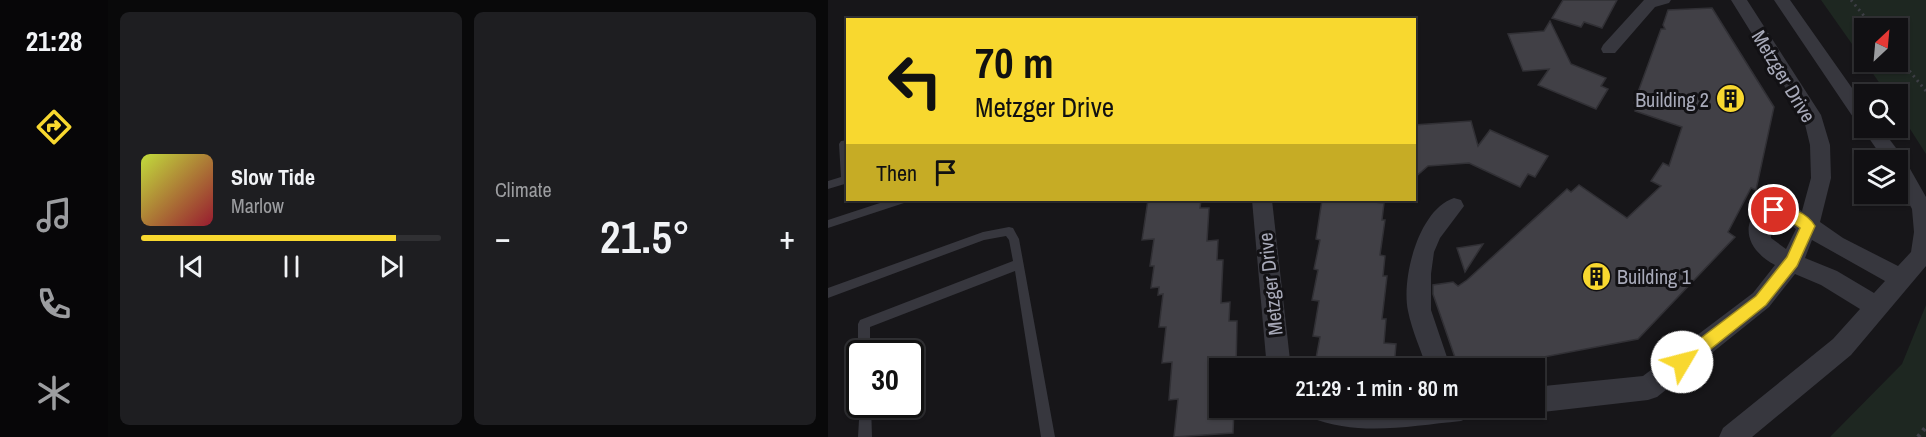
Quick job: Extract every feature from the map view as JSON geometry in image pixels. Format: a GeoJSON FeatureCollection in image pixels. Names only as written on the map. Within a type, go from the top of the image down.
{"type":"FeatureCollection","features":[{"type":"Feature","properties":{"kind":"street"},"geometry":{"type":"LineString","coordinates":[[1609,49],[1650,3],[1663,0]]}},
{"type":"Feature","properties":{"kind":"street","name":"Metzger Drive"},"geometry":{"type":"LineString","coordinates":[[1545,399],[1648,388],[1761,300],[1792,261],[1808,226],[1821,178],[1820,145],[1812,116],[1739,0]]}},
{"type":"Feature","properties":{"kind":"street"},"geometry":{"type":"LineString","coordinates":[[1782,0],[1854,104]]}},
{"type":"Feature","properties":{"kind":"street"},"geometry":{"type":"LineString","coordinates":[[1732,437],[1842,347],[1921,256],[1925,232],[1922,209],[1908,183]]}},
{"type":"Feature","properties":{"kind":"street","name":"Metzger Drive"},"geometry":{"type":"LineString","coordinates":[[1262,201],[1278,358]]}},
{"type":"Feature","properties":{"kind":"street"},"geometry":{"type":"LineString","coordinates":[[1435,358],[1419,310],[1420,274],[1423,252],[1431,233],[1454,206]]}},
{"type":"Feature","properties":{"kind":"street"},"geometry":{"type":"LineString","coordinates":[[1877,307],[1829,279],[1772,253],[1762,244],[1758,230],[1765,216],[1774,210],[1789,213],[1835,244],[1901,279]]}},
{"type":"Feature","properties":{"kind":"lane"},"geometry":{"type":"LineString","coordinates":[[846,144],[844,144],[846,167]]}},
{"type":"Feature","properties":{"kind":"lane"},"geometry":{"type":"LineString","coordinates":[[828,185],[846,179]]}},
{"type":"Feature","properties":{"kind":"lane"},"geometry":{"type":"LineString","coordinates":[[828,224],[897,201]]}},
{"type":"Feature","properties":{"kind":"lane"},"geometry":{"type":"LineString","coordinates":[[828,293],[1005,230],[1009,231],[1014,239],[1019,264],[1048,437]]}},
{"type":"Feature","properties":{"kind":"lane"},"geometry":{"type":"LineString","coordinates":[[864,340],[864,324],[1019,264]]}},
{"type":"Feature","properties":{"kind":"lane"},"geometry":{"type":"LineString","coordinates":[[865,418],[865,437]]}},
{"type":"Feature","properties":{"kind":"path"},"geometry":{"type":"LineString","coordinates":[[1851,0],[1866,18]]}},
{"type":"Feature","properties":{"kind":"path"},"geometry":{"type":"LineString","coordinates":[[1908,69],[1926,91]]}},
{"type":"Feature","properties":{"kind":"path"},"geometry":{"type":"LineString","coordinates":[[1918,437],[1926,427]]}},
{"type":"Feature","properties":{"kind":"shaded area"},"geometry":{"type":"Polygon","coordinates":[[[1821,0],[1926,0],[1926,154],[1908,126],[1908,84],[1880,84],[1872,72],[1908,72],[1908,18],[1854,18],[1854,47],[1821,0]]]}},
{"type":"Feature","properties":{"kind":"shaded area"},"geometry":{"type":"Polygon","coordinates":[[[1926,305],[1926,437],[1830,437],[1902,364],[1926,305]]]}},
{"type":"Feature","properties":{"kind":"building"},"geometry":{"type":"Polygon","coordinates":[[[1563,0],[1617,0],[1602,28],[1584,22],[1581,27],[1552,18],[1563,0]]]}},
{"type":"Feature","properties":{"kind":"building"},"geometry":{"type":"Polygon","coordinates":[[[1712,8],[1774,107],[1756,190],[1751,188],[1728,232],[1735,237],[1638,339],[1539,358],[1455,358],[1433,294],[1433,285],[1453,282],[1458,286],[1467,280],[1567,189],[1571,192],[1579,185],[1627,218],[1661,186],[1651,181],[1663,163],[1669,166],[1682,127],[1635,111],[1637,104],[1634,103],[1661,29],[1665,29],[1663,25],[1668,10],[1712,8]]]}},
{"type":"Feature","properties":{"kind":"building"},"geometry":{"type":"Polygon","coordinates":[[[1550,21],[1571,64],[1606,78],[1601,86],[1608,89],[1596,109],[1538,85],[1549,69],[1523,71],[1508,34],[1544,31],[1550,21]]]}},
{"type":"Feature","properties":{"kind":"building"},"geometry":{"type":"Polygon","coordinates":[[[1471,121],[1478,146],[1490,130],[1548,156],[1535,177],[1528,174],[1520,187],[1469,163],[1428,166],[1416,176],[1416,125],[1471,121]]]}},
{"type":"Feature","properties":{"kind":"building"},"geometry":{"type":"Polygon","coordinates":[[[1148,201],[1201,201],[1200,208],[1209,208],[1207,241],[1218,240],[1217,260],[1223,260],[1221,303],[1230,302],[1229,321],[1237,321],[1236,358],[1209,358],[1209,418],[1234,418],[1233,433],[1174,437],[1178,399],[1169,400],[1172,362],[1162,363],[1166,327],[1159,327],[1163,294],[1158,295],[1159,287],[1151,288],[1154,266],[1150,266],[1154,239],[1142,240],[1148,201]]]}},
{"type":"Feature","properties":{"kind":"building"},"geometry":{"type":"Polygon","coordinates":[[[1322,201],[1384,203],[1382,220],[1385,220],[1380,255],[1385,256],[1383,276],[1387,276],[1382,319],[1386,319],[1384,343],[1396,344],[1395,358],[1316,358],[1320,337],[1313,336],[1319,301],[1312,300],[1318,270],[1314,269],[1320,240],[1316,239],[1322,201]]]}},
{"type":"Feature","properties":{"kind":"building"},"geometry":{"type":"Polygon","coordinates":[[[1483,244],[1465,272],[1457,248],[1483,244]]]}},
{"type":"Feature","properties":{"kind":"place","name":"Building 2"},"geometry":{"type":"Point","coordinates":[1730,99]}},
{"type":"Feature","properties":{"kind":"place","name":"Building 1"},"geometry":{"type":"Point","coordinates":[1596,276]}},
{"type":"Feature","properties":{"kind":"route"},"geometry":{"type":"LineString","coordinates":[[1682,362],[1761,300],[1792,261],[1808,226],[1789,213],[1774,210]]}}]}
